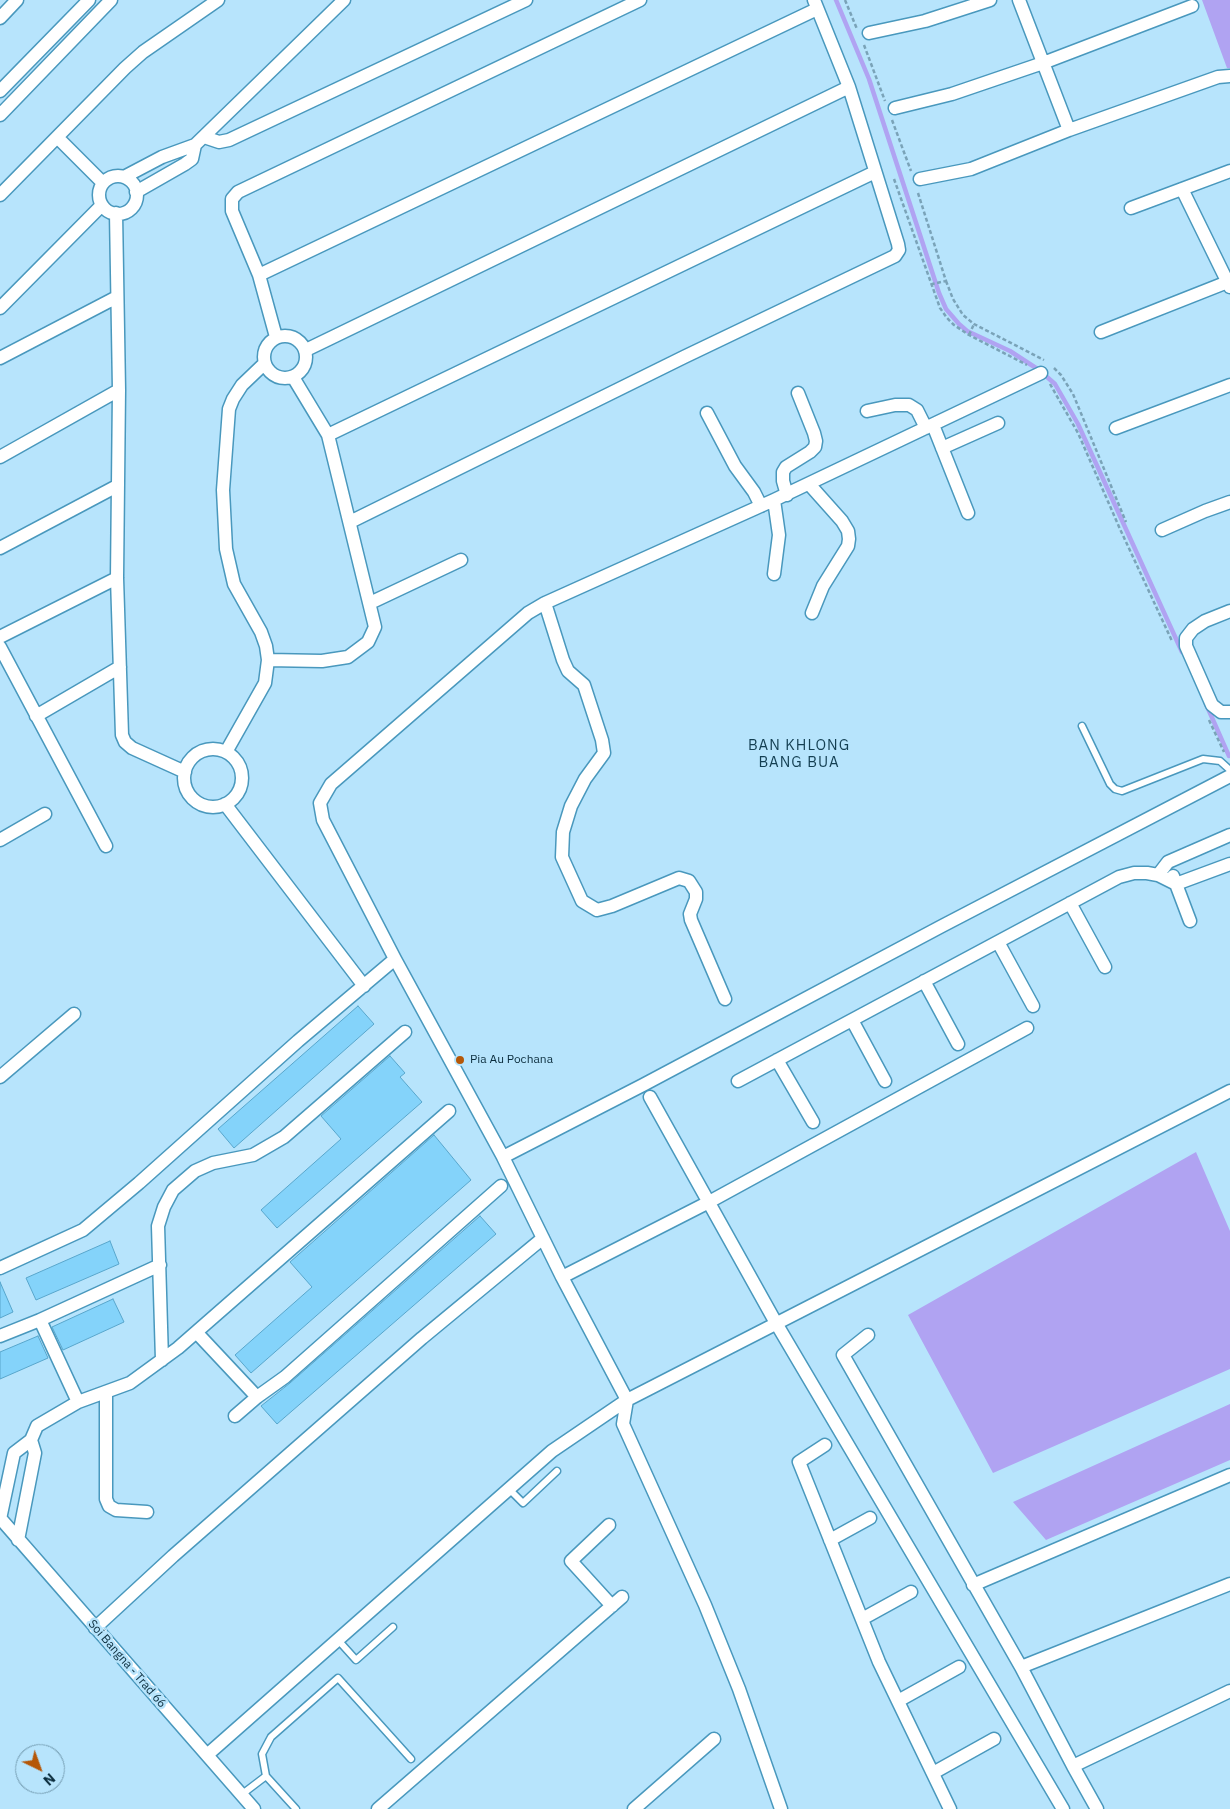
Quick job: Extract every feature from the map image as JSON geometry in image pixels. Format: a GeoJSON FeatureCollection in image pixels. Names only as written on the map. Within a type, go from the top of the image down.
{"type":"FeatureCollection","features":[{"type":"Feature","properties":{"kind":"street"},"geometry":{"type":"LineString","coordinates":[[0,18],[18,0]]}},
{"type":"Feature","properties":{"kind":"street"},"geometry":{"type":"LineString","coordinates":[[0,91],[89,0]]}},
{"type":"Feature","properties":{"kind":"street"},"geometry":{"type":"LineString","coordinates":[[0,115],[111,0]]}},
{"type":"Feature","properties":{"kind":"street"},"geometry":{"type":"LineString","coordinates":[[0,195],[143,52],[218,0]]}},
{"type":"Feature","properties":{"kind":"street"},"geometry":{"type":"LineString","coordinates":[[124,177],[162,157],[199,141],[344,0]]}},
{"type":"Feature","properties":{"kind":"street"},"geometry":{"type":"LineString","coordinates":[[199,141],[220,142],[229,140],[526,0]]}},
{"type":"Feature","properties":{"kind":"street"},"geometry":{"type":"LineString","coordinates":[[276,337],[259,275],[232,211],[232,199],[238,192],[640,0]]}},
{"type":"Feature","properties":{"kind":"street"},"geometry":{"type":"LineString","coordinates":[[864,38],[990,0]]}},
{"type":"Feature","properties":{"kind":"street"},"geometry":{"type":"LineString","coordinates":[[1020,0],[1069,130]]}},
{"type":"Feature","properties":{"kind":"street"},"geometry":{"type":"LineString","coordinates":[[259,275],[816,4],[849,87],[898,244],[895,256],[684,357],[350,522]]}},
{"type":"Feature","properties":{"kind":"street"},"geometry":{"type":"LineString","coordinates":[[890,107],[952,94],[1044,63],[1192,6]]}},
{"type":"Feature","properties":{"kind":"street"},"geometry":{"type":"LineString","coordinates":[[23,67],[36,78]]}},
{"type":"Feature","properties":{"kind":"street"},"geometry":{"type":"LineString","coordinates":[[916,177],[971,169],[1069,130],[1218,76],[1230,76]]}},
{"type":"Feature","properties":{"kind":"street"},"geometry":{"type":"LineString","coordinates":[[306,350],[849,87]]}},
{"type":"Feature","properties":{"kind":"street"},"geometry":{"type":"LineString","coordinates":[[57,137],[103,183]]}},
{"type":"Feature","properties":{"kind":"street"},"geometry":{"type":"LineString","coordinates":[[136,192],[192,159],[199,141]]}},
{"type":"Feature","properties":{"kind":"street"},"geometry":{"type":"LineString","coordinates":[[1131,208],[1230,171]]}},
{"type":"Feature","properties":{"kind":"street"},"geometry":{"type":"LineString","coordinates":[[328,435],[875,172]]}},
{"type":"Feature","properties":{"kind":"street"},"geometry":{"type":"LineString","coordinates":[[113,176],[124,177],[132,183],[136,192],[133,206],[126,212],[116,214],[111,212],[102,204],[99,194],[103,183],[113,176]]}},
{"type":"Feature","properties":{"kind":"street"},"geometry":{"type":"LineString","coordinates":[[1101,332],[1229,283],[1182,188]]}},
{"type":"Feature","properties":{"kind":"street"},"geometry":{"type":"LineString","coordinates":[[0,308],[102,204]]}},
{"type":"Feature","properties":{"kind":"street"},"geometry":{"type":"LineString","coordinates":[[116,214],[119,390],[117,578],[122,735],[124,742],[132,748],[185,772]]}},
{"type":"Feature","properties":{"kind":"street"},"geometry":{"type":"LineString","coordinates":[[0,358],[117,297]]}},
{"type":"Feature","properties":{"kind":"street"},"geometry":{"type":"LineString","coordinates":[[285,335],[294,337],[301,342],[306,350],[305,366],[293,377],[284,378],[276,376],[269,371],[265,364],[266,348],[276,337],[285,335]]}},
{"type":"Feature","properties":{"kind":"street"},"geometry":{"type":"LineString","coordinates":[[226,752],[265,683],[268,660],[261,632],[234,584],[226,549],[223,490],[231,404],[242,385],[265,364]]}},
{"type":"Feature","properties":{"kind":"street"},"geometry":{"type":"LineString","coordinates":[[781,1809],[736,1680],[705,1605],[623,1424],[627,1400],[562,1277],[503,1158],[395,960],[323,820],[320,803],[331,784],[528,613],[545,603],[787,495],[1041,373]]}},
{"type":"Feature","properties":{"kind":"street"},"geometry":{"type":"LineString","coordinates":[[268,660],[322,660],[348,657],[368,642],[375,627],[328,435],[293,377]]}},
{"type":"Feature","properties":{"kind":"street"},"geometry":{"type":"LineString","coordinates":[[1116,428],[1230,385]]}},
{"type":"Feature","properties":{"kind":"street"},"geometry":{"type":"LineString","coordinates":[[0,456],[119,390]]}},
{"type":"Feature","properties":{"kind":"street"},"geometry":{"type":"LineString","coordinates":[[787,495],[783,481],[783,472],[786,467],[810,452],[815,447],[816,441],[798,393]]}},
{"type":"Feature","properties":{"kind":"street"},"geometry":{"type":"LineString","coordinates":[[867,411],[895,405],[909,406],[916,410],[930,427],[942,448],[968,513]]}},
{"type":"Feature","properties":{"kind":"street"},"geometry":{"type":"LineString","coordinates":[[707,413],[735,466],[754,492],[761,506]]}},
{"type":"Feature","properties":{"kind":"street"},"geometry":{"type":"LineString","coordinates":[[942,448],[998,423]]}},
{"type":"Feature","properties":{"kind":"street"},"geometry":{"type":"LineString","coordinates":[[809,484],[842,521],[848,531],[849,539],[848,546],[823,586],[812,613]]}},
{"type":"Feature","properties":{"kind":"street"},"geometry":{"type":"LineString","coordinates":[[0,548],[117,486]]}},
{"type":"Feature","properties":{"kind":"street"},"geometry":{"type":"LineString","coordinates":[[774,500],[779,541],[774,574]]}},
{"type":"Feature","properties":{"kind":"street"},"geometry":{"type":"LineString","coordinates":[[1162,530],[1230,502]]}},
{"type":"Feature","properties":{"kind":"street"},"geometry":{"type":"LineString","coordinates":[[370,603],[462,560]]}},
{"type":"Feature","properties":{"kind":"street"},"geometry":{"type":"LineString","coordinates":[[0,637],[117,578]]}},
{"type":"Feature","properties":{"kind":"street"},"geometry":{"type":"LineString","coordinates":[[545,603],[568,671],[584,685],[602,740],[604,753],[585,779],[571,806],[563,832],[562,857],[582,900],[597,910],[612,906],[679,878],[689,882],[696,892],[696,899],[690,914],[691,920],[725,998]]}},
{"type":"Feature","properties":{"kind":"street"},"geometry":{"type":"LineString","coordinates":[[1230,611],[1205,621],[1193,629],[1186,638],[1186,646],[1212,705],[1221,712],[1230,712]]}},
{"type":"Feature","properties":{"kind":"street"},"geometry":{"type":"LineString","coordinates":[[0,648],[106,846]]}},
{"type":"Feature","properties":{"kind":"street"},"geometry":{"type":"LineString","coordinates":[[36,716],[120,667]]}},
{"type":"Feature","properties":{"kind":"street"},"geometry":{"type":"LineString","coordinates":[[218,750],[226,752],[239,765],[242,783],[238,792],[225,804],[207,807],[198,804],[191,798],[186,790],[185,772],[188,764],[201,752],[218,750]]}},
{"type":"Feature","properties":{"kind":"street"},"geometry":{"type":"LineString","coordinates":[[503,1158],[1230,776]]}},
{"type":"Feature","properties":{"kind":"street"},"geometry":{"type":"LineString","coordinates":[[225,804],[364,986]]}},
{"type":"Feature","properties":{"kind":"street"},"geometry":{"type":"LineString","coordinates":[[0,840],[45,814]]}},
{"type":"Feature","properties":{"kind":"street"},"geometry":{"type":"LineString","coordinates":[[1158,875],[1168,862],[1230,835]]}},
{"type":"Feature","properties":{"kind":"street"},"geometry":{"type":"LineString","coordinates":[[1168,862],[1190,921]]}},
{"type":"Feature","properties":{"kind":"street"},"geometry":{"type":"LineString","coordinates":[[738,1081],[1070,903],[1128,874],[1147,873],[1158,875],[1176,884],[1230,864]]}},
{"type":"Feature","properties":{"kind":"street"},"geometry":{"type":"LineString","coordinates":[[1070,903],[1105,967]]}},
{"type":"Feature","properties":{"kind":"street"},"geometry":{"type":"LineString","coordinates":[[998,942],[1033,1006]]}},
{"type":"Feature","properties":{"kind":"street"},"geometry":{"type":"LineString","coordinates":[[0,1268],[82,1230],[139,1183],[298,1042],[395,960]]}},
{"type":"Feature","properties":{"kind":"street"},"geometry":{"type":"LineString","coordinates":[[924,981],[958,1044]]}},
{"type":"Feature","properties":{"kind":"street"},"geometry":{"type":"LineString","coordinates":[[0,1077],[74,1014]]}},
{"type":"Feature","properties":{"kind":"street"},"geometry":{"type":"LineString","coordinates":[[852,1020],[885,1081]]}},
{"type":"Feature","properties":{"kind":"street"},"geometry":{"type":"LineString","coordinates":[[562,1277],[709,1202],[1027,1028]]}},
{"type":"Feature","properties":{"kind":"street"},"geometry":{"type":"LineString","coordinates":[[162,1360],[158,1226],[164,1207],[173,1190],[195,1171],[213,1163],[253,1155],[284,1137],[406,1032]]}},
{"type":"Feature","properties":{"kind":"street"},"geometry":{"type":"LineString","coordinates":[[777,1060],[813,1122]]}},
{"type":"Feature","properties":{"kind":"street"},"geometry":{"type":"LineString","coordinates":[[207,1756],[552,1451],[627,1400],[1230,1091]]}},
{"type":"Feature","properties":{"kind":"street"},"geometry":{"type":"LineString","coordinates":[[650,1097],[776,1323],[1064,1809]]}},
{"type":"Feature","properties":{"kind":"street"},"geometry":{"type":"LineString","coordinates":[[1209,1111],[1230,1101]]}},
{"type":"Feature","properties":{"kind":"street"},"geometry":{"type":"LineString","coordinates":[[0,1519],[14,1453],[31,1440],[37,1426],[78,1402],[130,1383],[162,1360],[197,1333],[449,1111]]}},
{"type":"Feature","properties":{"kind":"street"},"geometry":{"type":"LineString","coordinates":[[235,1416],[285,1377],[501,1186]]}},
{"type":"Feature","properties":{"kind":"street"},"geometry":{"type":"LineString","coordinates":[[95,1628],[422,1338],[543,1238]]}},
{"type":"Feature","properties":{"kind":"street"},"geometry":{"type":"LineString","coordinates":[[0,1336],[40,1320],[160,1265]]}},
{"type":"Feature","properties":{"kind":"street"},"geometry":{"type":"LineString","coordinates":[[40,1320],[78,1402]]}},
{"type":"Feature","properties":{"kind":"street"},"geometry":{"type":"LineString","coordinates":[[197,1333],[257,1397]]}},
{"type":"Feature","properties":{"kind":"street"},"geometry":{"type":"LineString","coordinates":[[868,1335],[843,1355],[1020,1668],[1097,1809]]}},
{"type":"Feature","properties":{"kind":"street"},"geometry":{"type":"LineString","coordinates":[[106,1392],[106,1499],[109,1506],[116,1510],[147,1512]]}},
{"type":"Feature","properties":{"kind":"street"},"geometry":{"type":"LineString","coordinates":[[18,1540],[35,1453],[31,1440]]}},
{"type":"Feature","properties":{"kind":"street"},"geometry":{"type":"LineString","coordinates":[[825,1445],[799,1462],[879,1662],[950,1809]]}},
{"type":"Feature","properties":{"kind":"street"},"geometry":{"type":"LineString","coordinates":[[973,1585],[1230,1475]]}},
{"type":"Feature","properties":{"kind":"street"},"geometry":{"type":"LineString","coordinates":[[830,1540],[870,1518]]}},
{"type":"Feature","properties":{"kind":"street","name":"Soi Bangna - Trad 66"},"geometry":{"type":"LineString","coordinates":[[0,1519],[254,1809]]}},
{"type":"Feature","properties":{"kind":"street"},"geometry":{"type":"LineString","coordinates":[[609,1525],[571,1561],[612,1606]]}},
{"type":"Feature","properties":{"kind":"street"},"geometry":{"type":"LineString","coordinates":[[1020,1668],[1230,1584]]}},
{"type":"Feature","properties":{"kind":"street"},"geometry":{"type":"LineString","coordinates":[[862,1620],[911,1592]]}},
{"type":"Feature","properties":{"kind":"street"},"geometry":{"type":"LineString","coordinates":[[378,1809],[622,1597]]}},
{"type":"Feature","properties":{"kind":"street"},"geometry":{"type":"LineString","coordinates":[[898,1701],[959,1667]]}},
{"type":"Feature","properties":{"kind":"street"},"geometry":{"type":"LineString","coordinates":[[1074,1766],[1230,1691]]}},
{"type":"Feature","properties":{"kind":"street"},"geometry":{"type":"LineString","coordinates":[[634,1809],[714,1739]]}},
{"type":"Feature","properties":{"kind":"street"},"geometry":{"type":"LineString","coordinates":[[933,1773],[994,1739]]}},
{"type":"Feature","properties":{"kind":"lane"},"geometry":{"type":"LineString","coordinates":[[1082,726],[1110,784],[1115,789],[1122,791],[1203,759],[1220,760],[1230,770]]}},
{"type":"Feature","properties":{"kind":"lane"},"geometry":{"type":"LineString","coordinates":[[509,1489],[523,1504],[558,1471]]}},
{"type":"Feature","properties":{"kind":"lane"},"geometry":{"type":"LineString","coordinates":[[338,1640],[356,1660],[393,1627]]}},
{"type":"Feature","properties":{"kind":"lane"},"geometry":{"type":"LineString","coordinates":[[296,1809],[266,1776],[262,1754],[271,1736],[338,1678],[412,1759]]}},
{"type":"Feature","properties":{"kind":"lane"},"geometry":{"type":"LineString","coordinates":[[242,1795],[266,1776]]}},
{"type":"Feature","properties":{"kind":"path"},"geometry":{"type":"LineString","coordinates":[[845,0],[864,38],[916,177]]}},
{"type":"Feature","properties":{"kind":"path"},"geometry":{"type":"LineString","coordinates":[[918,192],[946,281],[953,299],[963,315],[974,324],[1034,353],[1061,375],[1073,394],[1126,522]]}},
{"type":"Feature","properties":{"kind":"path"},"geometry":{"type":"LineString","coordinates":[[932,284],[946,281]]}},
{"type":"Feature","properties":{"kind":"path"},"geometry":{"type":"LineString","coordinates":[[969,335],[974,324]]}},
{"type":"Feature","properties":{"kind":"shaded area"},"geometry":{"type":"Polygon","coordinates":[[[1202,0],[1230,0],[1230,68],[1227,68],[1202,0]]]}},
{"type":"Feature","properties":{"kind":"shaded area"},"geometry":{"type":"Polygon","coordinates":[[[1196,1152],[1230,1231],[1230,1369],[993,1473],[908,1315],[1196,1152]]]}},
{"type":"Feature","properties":{"kind":"shaded area"},"geometry":{"type":"Polygon","coordinates":[[[1230,1404],[1230,1460],[1046,1540],[1013,1502],[1230,1404]]]}},
{"type":"Feature","properties":{"kind":"building"},"geometry":{"type":"Polygon","coordinates":[[[358,1006],[374,1024],[234,1148],[218,1129],[358,1006]]]}},
{"type":"Feature","properties":{"kind":"building"},"geometry":{"type":"Polygon","coordinates":[[[390,1056],[405,1073],[400,1077],[422,1102],[277,1228],[261,1210],[341,1139],[321,1116],[390,1056]]]}},
{"type":"Feature","properties":{"kind":"building"},"geometry":{"type":"Polygon","coordinates":[[[434,1135],[471,1180],[251,1373],[235,1355],[312,1287],[290,1262],[434,1135]]]}},
{"type":"Feature","properties":{"kind":"building"},"geometry":{"type":"Polygon","coordinates":[[[480,1216],[496,1234],[277,1424],[261,1406],[290,1383],[480,1216]]]}},
{"type":"Feature","properties":{"kind":"building"},"geometry":{"type":"Polygon","coordinates":[[[110,1241],[119,1264],[36,1300],[26,1278],[110,1241]]]}},
{"type":"Feature","properties":{"kind":"building"},"geometry":{"type":"Polygon","coordinates":[[[0,1282],[13,1312],[0,1318],[0,1282]]]}},
{"type":"Feature","properties":{"kind":"building"},"geometry":{"type":"Polygon","coordinates":[[[113,1299],[124,1322],[63,1350],[52,1327],[113,1299]]]}},
{"type":"Feature","properties":{"kind":"building"},"geometry":{"type":"Polygon","coordinates":[[[38,1336],[48,1358],[0,1379],[0,1352],[38,1336]]]}},
{"type":"Feature","properties":{"kind":"waterway"},"geometry":{"type":"LineString","coordinates":[[836,0],[869,79],[939,293],[946,309],[967,331],[1010,351],[1039,370],[1055,384],[1078,424],[1182,652]]}},
{"type":"Feature","properties":{"kind":"waterway"},"geometry":{"type":"LineString","coordinates":[[1206,704],[1229,756]]}},
{"type":"Feature","properties":{"kind":"place","name":"Pia Au Pochana"},"geometry":{"type":"Point","coordinates":[460,1060]}},
{"type":"Feature","properties":{"kind":"district","name":"BAN KHLONG BANG BUA"},"geometry":{"type":"Point","coordinates":[799,754]}}]}
